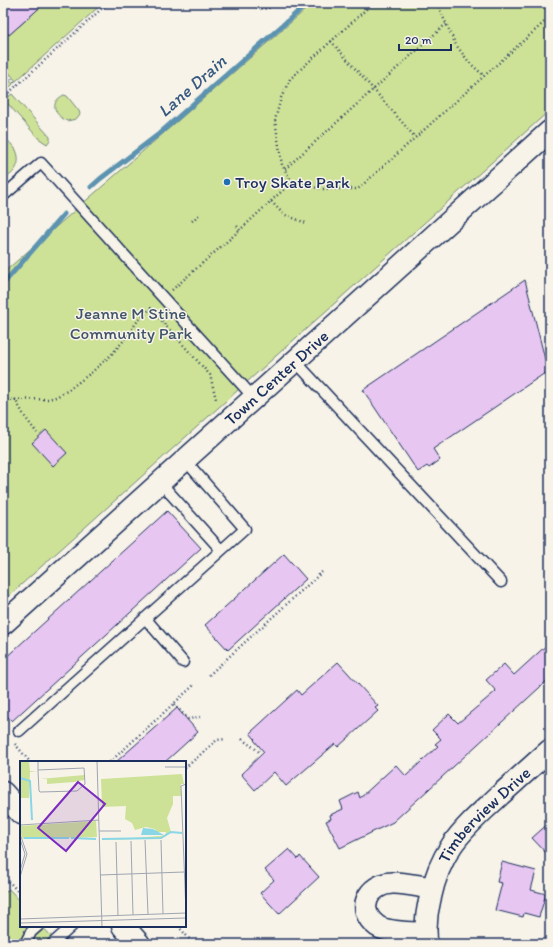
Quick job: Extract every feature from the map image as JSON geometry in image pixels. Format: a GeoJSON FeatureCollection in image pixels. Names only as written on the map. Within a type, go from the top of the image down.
{"type":"FeatureCollection","features":[{"type":"Feature","properties":{"kind":"main road"},"geometry":{"type":"LineString","coordinates":[[3,793],[20,812]]}},
{"type":"Feature","properties":{"kind":"main road"},"geometry":{"type":"LineString","coordinates":[[124,927],[139,944]]}},
{"type":"Feature","properties":{"kind":"street","name":"Town Center Drive"},"geometry":{"type":"LineString","coordinates":[[3,624],[550,131]]}},
{"type":"Feature","properties":{"kind":"street","name":"Timberview Drive"},"geometry":{"type":"LineString","coordinates":[[432,888],[392,883],[382,885],[371,891],[365,910],[371,920],[378,926],[388,930],[426,939],[428,907],[432,888],[440,865],[451,846],[466,827],[550,750]]}},
{"type":"Feature","properties":{"kind":"lane"},"geometry":{"type":"LineString","coordinates":[[3,196],[41,163],[254,398]]}},
{"type":"Feature","properties":{"kind":"lane"},"geometry":{"type":"LineString","coordinates":[[295,361],[500,582]]}},
{"type":"Feature","properties":{"kind":"lane"},"geometry":{"type":"LineString","coordinates":[[20,731],[246,529],[185,460]]}},
{"type":"Feature","properties":{"kind":"lane"},"geometry":{"type":"LineString","coordinates":[[160,482],[221,550]]}},
{"type":"Feature","properties":{"kind":"lane"},"geometry":{"type":"LineString","coordinates":[[145,618],[183,662]]}},
{"type":"Feature","properties":{"kind":"lane"},"geometry":{"type":"LineString","coordinates":[[25,944],[31,932],[37,927]]}},
{"type":"Feature","properties":{"kind":"lane"},"geometry":{"type":"LineString","coordinates":[[52,944],[71,927]]}},
{"type":"Feature","properties":{"kind":"path"},"geometry":{"type":"LineString","coordinates":[[3,98],[108,3]]}},
{"type":"Feature","properties":{"kind":"path"},"geometry":{"type":"LineString","coordinates":[[250,3],[256,8],[265,9],[278,3]]}},
{"type":"Feature","properties":{"kind":"path"},"geometry":{"type":"LineString","coordinates":[[373,3],[290,78],[281,98],[274,120],[282,165],[292,182],[322,189],[358,189],[550,17]]}},
{"type":"Feature","properties":{"kind":"path"},"geometry":{"type":"LineString","coordinates":[[439,3],[439,8],[456,45],[469,62],[484,76]]}},
{"type":"Feature","properties":{"kind":"path"},"geometry":{"type":"LineString","coordinates":[[285,169],[446,24]]}},
{"type":"Feature","properties":{"kind":"path"},"geometry":{"type":"LineString","coordinates":[[331,41],[415,137]]}},
{"type":"Feature","properties":{"kind":"path"},"geometry":{"type":"LineString","coordinates":[[3,70],[17,85]]}},
{"type":"Feature","properties":{"kind":"path"},"geometry":{"type":"LineString","coordinates":[[170,292],[292,182]]}},
{"type":"Feature","properties":{"kind":"path"},"geometry":{"type":"LineString","coordinates":[[271,201],[283,214],[306,223]]}},
{"type":"Feature","properties":{"kind":"path"},"geometry":{"type":"LineString","coordinates":[[192,221],[201,213]]}},
{"type":"Feature","properties":{"kind":"path"},"geometry":{"type":"LineString","coordinates":[[237,226],[240,230]]}},
{"type":"Feature","properties":{"kind":"path"},"geometry":{"type":"LineString","coordinates":[[3,400],[48,400],[67,391],[111,355],[142,317],[156,304]]}},
{"type":"Feature","properties":{"kind":"path"},"geometry":{"type":"LineString","coordinates":[[151,309],[210,375],[216,398]]}},
{"type":"Feature","properties":{"kind":"path"},"geometry":{"type":"LineString","coordinates":[[15,399],[25,417],[37,433]]}},
{"type":"Feature","properties":{"kind":"path"},"geometry":{"type":"LineString","coordinates":[[209,675],[322,572]]}},
{"type":"Feature","properties":{"kind":"path"},"geometry":{"type":"LineString","coordinates":[[111,761],[194,685]]}},
{"type":"Feature","properties":{"kind":"path"},"geometry":{"type":"LineString","coordinates":[[174,704],[188,719],[200,717]]}},
{"type":"Feature","properties":{"kind":"path"},"geometry":{"type":"LineString","coordinates":[[242,738],[249,745],[255,747],[262,755]]}},
{"type":"Feature","properties":{"kind":"path"},"geometry":{"type":"LineString","coordinates":[[186,767],[217,740],[226,739]]}},
{"type":"Feature","properties":{"kind":"path"},"geometry":{"type":"LineString","coordinates":[[12,742],[29,761]]}},
{"type":"Feature","properties":{"kind":"path"},"geometry":{"type":"LineString","coordinates":[[3,875],[20,894]]}},
{"type":"Feature","properties":{"kind":"path"},"geometry":{"type":"LineString","coordinates":[[179,927],[194,944]]}},
{"type":"Feature","properties":{"kind":"green space"},"geometry":{"type":"Polygon","coordinates":[[[41,3],[103,3],[16,81],[3,65],[3,37],[7,33],[9,35],[33,14],[41,3]]]}},
{"type":"Feature","properties":{"kind":"green space","name":"Jeanne M Stine Community Park"},"geometry":{"type":"Polygon","coordinates":[[[313,3],[550,3],[550,110],[3,601],[3,273],[313,3]]]}},
{"type":"Feature","properties":{"kind":"green space"},"geometry":{"type":"Polygon","coordinates":[[[3,73],[13,84],[3,93],[3,73]]]}},
{"type":"Feature","properties":{"kind":"green space"},"geometry":{"type":"Polygon","coordinates":[[[12,94],[50,137],[47,144],[38,138],[9,105],[3,101],[12,94]]]}},
{"type":"Feature","properties":{"kind":"green space"},"geometry":{"type":"Polygon","coordinates":[[[64,95],[67,96],[79,111],[80,114],[76,119],[67,121],[56,112],[56,101],[64,95]]]}},
{"type":"Feature","properties":{"kind":"green space"},"geometry":{"type":"Polygon","coordinates":[[[3,136],[16,150],[18,155],[18,164],[11,174],[3,179],[3,136]]]}},
{"type":"Feature","properties":{"kind":"green space"},"geometry":{"type":"Polygon","coordinates":[[[9,889],[20,901],[20,927],[43,927],[58,944],[3,944],[3,895],[9,889]]]}},
{"type":"Feature","properties":{"kind":"building"},"geometry":{"type":"Polygon","coordinates":[[[3,3],[45,3],[9,35],[3,28],[3,3]]]}},
{"type":"Feature","properties":{"kind":"building"},"geometry":{"type":"Polygon","coordinates":[[[525,280],[548,371],[433,449],[440,460],[429,468],[427,466],[418,472],[363,390],[525,280]]]}},
{"type":"Feature","properties":{"kind":"building"},"geometry":{"type":"Polygon","coordinates":[[[46,430],[67,453],[53,466],[32,443],[46,430]]]}},
{"type":"Feature","properties":{"kind":"building"},"geometry":{"type":"Polygon","coordinates":[[[167,511],[201,548],[12,721],[3,712],[3,660],[167,511]]]}},
{"type":"Feature","properties":{"kind":"building"},"geometry":{"type":"Polygon","coordinates":[[[284,554],[306,579],[228,650],[205,625],[284,554]]]}},
{"type":"Feature","properties":{"kind":"building"},"geometry":{"type":"Polygon","coordinates":[[[550,642],[550,678],[393,822],[340,848],[326,821],[331,819],[330,815],[343,809],[340,801],[358,792],[360,798],[396,765],[406,776],[438,746],[435,744],[441,739],[432,730],[449,714],[458,723],[496,691],[486,680],[504,664],[514,675],[550,642]]]}},
{"type":"Feature","properties":{"kind":"building"},"geometry":{"type":"Polygon","coordinates":[[[338,662],[378,706],[375,708],[378,711],[338,747],[335,744],[286,786],[274,772],[255,790],[241,774],[264,752],[250,733],[297,690],[301,695],[338,662]]]}},
{"type":"Feature","properties":{"kind":"building"},"geometry":{"type":"Polygon","coordinates":[[[177,708],[198,732],[166,761],[117,761],[177,708]]]}},
{"type":"Feature","properties":{"kind":"building"},"geometry":{"type":"Polygon","coordinates":[[[550,822],[550,857],[532,838],[550,822]]]}},
{"type":"Feature","properties":{"kind":"building"},"geometry":{"type":"Polygon","coordinates":[[[289,849],[298,859],[300,856],[319,877],[279,914],[260,893],[274,880],[265,870],[289,849]]]}},
{"type":"Feature","properties":{"kind":"building"},"geometry":{"type":"Polygon","coordinates":[[[502,862],[536,871],[531,890],[546,894],[539,917],[524,913],[523,917],[495,910],[502,883],[497,882],[502,862]]]}},
{"type":"Feature","properties":{"kind":"waterway","name":"Lane Drain"},"geometry":{"type":"LineString","coordinates":[[91,187],[159,134],[308,3]]}},
{"type":"Feature","properties":{"kind":"waterway","name":"Lane Drain"},"geometry":{"type":"LineString","coordinates":[[3,284],[64,214]]}},
{"type":"Feature","properties":{"kind":"place","name":"Troy Skate Park"},"geometry":{"type":"Point","coordinates":[227,182]}}]}
